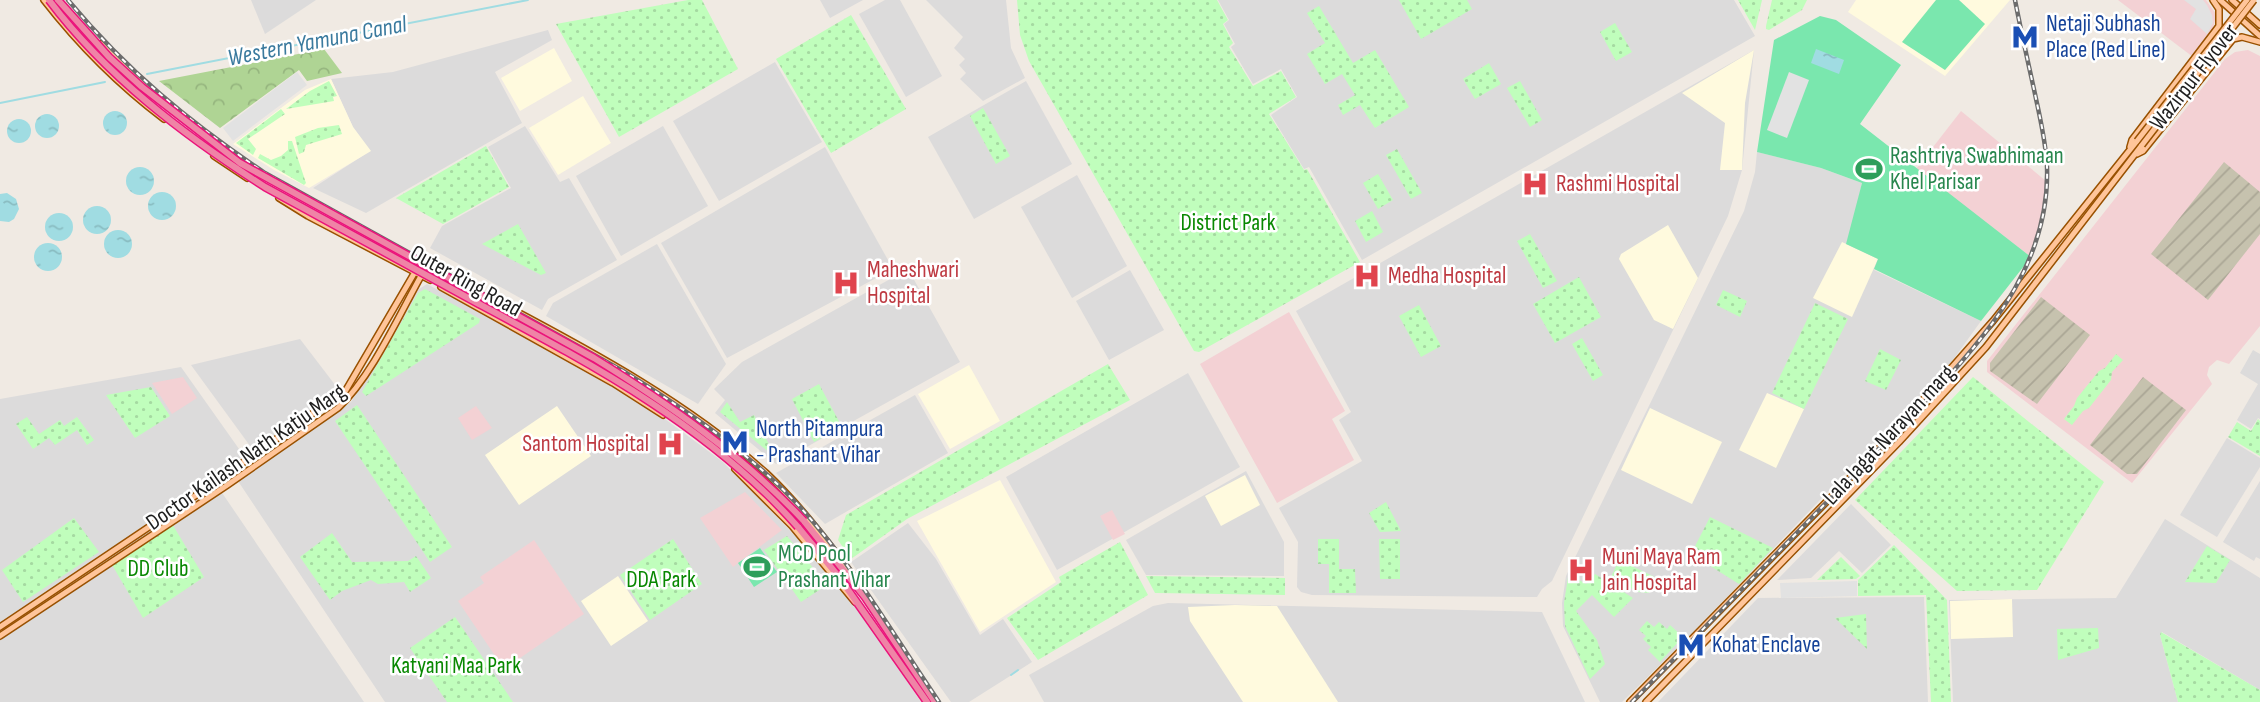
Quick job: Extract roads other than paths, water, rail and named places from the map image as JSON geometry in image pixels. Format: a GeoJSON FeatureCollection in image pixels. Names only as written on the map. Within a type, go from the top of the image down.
{"type":"FeatureCollection","features":[{"type":"Feature","properties":{"kind":"highway","name":"Outer Ring Road"},"geometry":{"type":"LineString","coordinates":[[47,0],[103,62],[135,92],[235,167],[265,187],[590,363],[684,423],[741,468],[770,495],[839,577],[927,702]]}},
{"type":"Feature","properties":{"kind":"highway","name":"Outer Ring Road"},"geometry":{"type":"LineString","coordinates":[[60,0],[109,57],[142,87],[240,163],[594,358],[687,418],[744,463],[775,490],[804,521],[865,597],[935,702]]}},
{"type":"Feature","properties":{"kind":"main road","name":"Outer Ring Road"},"geometry":{"type":"LineString","coordinates":[[47,0],[83,46],[146,106],[232,170],[308,216],[485,311],[637,398],[678,425],[730,464],[784,518],[860,607]]}},
{"type":"Feature","properties":{"kind":"main road","name":"Outer Ring Road"},"geometry":{"type":"LineString","coordinates":[[60,0],[120,61],[217,144],[276,182],[353,224],[361,224],[564,337],[694,416],[768,475],[822,535],[862,588],[865,597]]}},
{"type":"Feature","properties":{"kind":"main road"},"geometry":{"type":"LineString","coordinates":[[2214,0],[2219,9],[2219,26],[2132,140],[2132,153],[2143,150],[2232,38],[2242,37],[2260,42]]}},
{"type":"Feature","properties":{"kind":"main road"},"geometry":{"type":"LineString","coordinates":[[2220,0],[2260,36]]}},
{"type":"Feature","properties":{"kind":"main road"},"geometry":{"type":"LineString","coordinates":[[2232,0],[2260,25]]}},
{"type":"Feature","properties":{"kind":"main road","name":"Wazirpur Flyover"},"geometry":{"type":"LineString","coordinates":[[2140,143],[2247,0]]}},
{"type":"Feature","properties":{"kind":"main road","name":"Wazirpur Flyover"},"geometry":{"type":"LineString","coordinates":[[2132,153],[2254,0]]}},
{"type":"Feature","properties":{"kind":"main road"},"geometry":{"type":"LineString","coordinates":[[2210,40],[2222,51]]}},
{"type":"Feature","properties":{"kind":"main road","name":"Lala Jagat Narayan marg"},"geometry":{"type":"LineString","coordinates":[[1630,702],[1909,416],[2012,298],[2132,153]]}},
{"type":"Feature","properties":{"kind":"main road","name":"Lala Jagat Narayan marg"},"geometry":{"type":"LineString","coordinates":[[1646,702],[1986,347],[2132,153]]}},
{"type":"Feature","properties":{"kind":"main road"},"geometry":{"type":"LineString","coordinates":[[346,236],[353,224]]}},
{"type":"Feature","properties":{"kind":"main road","name":"Doctor Kailash Nath Katju Marg"},"geometry":{"type":"LineString","coordinates":[[0,627],[346,390],[415,272]]}},
{"type":"Feature","properties":{"kind":"main road","name":"Doctor Kailash Nath Katju Marg"},"geometry":{"type":"LineString","coordinates":[[0,636],[318,423],[351,396],[421,276]]}},
{"type":"Feature","properties":{"kind":"main road"},"geometry":{"type":"LineString","coordinates":[[2012,298],[2020,303]]}},
{"type":"Feature","properties":{"kind":"main road"},"geometry":{"type":"LineString","coordinates":[[485,311],[492,299]]}},
{"type":"Feature","properties":{"kind":"main road"},"geometry":{"type":"LineString","coordinates":[[370,350],[376,355]]}},
{"type":"Feature","properties":{"kind":"main road"},"geometry":{"type":"LineString","coordinates":[[637,398],[645,385]]}},
{"type":"Feature","properties":{"kind":"main road"},"geometry":{"type":"LineString","coordinates":[[1909,416],[1916,423]]}},
{"type":"Feature","properties":{"kind":"main road"},"geometry":{"type":"LineString","coordinates":[[712,451],[723,438]]}},
{"type":"Feature","properties":{"kind":"water"},"geometry":{"type":"Polygon","coordinates":[[[1816,49],[1844,60],[1839,74],[1811,63],[1816,49]]]}},
{"type":"Feature","properties":{"kind":"water"},"geometry":{"type":"Polygon","coordinates":[[[115,111],[124,114],[127,123],[124,132],[115,135],[106,132],[103,123],[106,114],[115,111]]]}},
{"type":"Feature","properties":{"kind":"water"},"geometry":{"type":"Polygon","coordinates":[[[47,114],[56,117],[59,126],[56,135],[47,138],[38,135],[35,126],[38,117],[47,114]]]}},
{"type":"Feature","properties":{"kind":"water"},"geometry":{"type":"Polygon","coordinates":[[[19,119],[28,122],[31,131],[28,140],[19,143],[10,140],[7,131],[10,122],[19,119]]]}},
{"type":"Feature","properties":{"kind":"water"},"geometry":{"type":"Polygon","coordinates":[[[140,167],[150,171],[154,181],[150,191],[140,195],[130,191],[126,181],[130,171],[140,167]]]}},
{"type":"Feature","properties":{"kind":"water"},"geometry":{"type":"Polygon","coordinates":[[[162,192],[172,196],[176,206],[172,216],[162,220],[152,216],[148,206],[152,196],[162,192]]]}},
{"type":"Feature","properties":{"kind":"water"},"geometry":{"type":"Polygon","coordinates":[[[7,193],[16,199],[19,209],[14,219],[9,222],[0,221],[0,194],[7,193]]]}},
{"type":"Feature","properties":{"kind":"water"},"geometry":{"type":"Polygon","coordinates":[[[97,206],[107,210],[111,220],[107,230],[97,234],[87,230],[83,220],[87,210],[97,206]]]}},
{"type":"Feature","properties":{"kind":"water"},"geometry":{"type":"Polygon","coordinates":[[[59,213],[69,217],[73,227],[69,237],[59,241],[49,237],[45,227],[49,217],[59,213]]]}},
{"type":"Feature","properties":{"kind":"water"},"geometry":{"type":"Polygon","coordinates":[[[118,230],[128,234],[132,244],[128,254],[118,258],[108,254],[104,244],[108,234],[118,230]]]}},
{"type":"Feature","properties":{"kind":"water"},"geometry":{"type":"Polygon","coordinates":[[[48,243],[58,247],[62,257],[58,267],[48,271],[38,267],[34,257],[38,247],[48,243]]]}},
{"type":"Feature","properties":{"kind":"waterway","name":"Western Yamuna Canal"},"geometry":{"type":"LineString","coordinates":[[147,74],[528,0]]}},
{"type":"Feature","properties":{"kind":"waterway","name":"Western Yamuna Canal"},"geometry":{"type":"LineString","coordinates":[[0,103],[105,82]]}},
{"type":"Feature","properties":{"kind":"waterway"},"geometry":{"type":"LineString","coordinates":[[1011,675],[1018,670]]}},
{"type":"Feature","properties":{"kind":"railway"},"geometry":{"type":"LineString","coordinates":[[68,0],[113,50],[160,94],[265,173],[623,371],[738,450],[780,487],[820,530],[856,577],[939,702]]}},
{"type":"Feature","properties":{"kind":"railway"},"geometry":{"type":"LineString","coordinates":[[1632,702],[1937,389],[1979,341],[2015,288],[2039,231],[2046,200],[2047,167],[2015,0]]}},
{"type":"Feature","properties":{"kind":"place","name":"Netaji Subhash Place (Red Line)"},"geometry":{"type":"Point","coordinates":[2025,37]}},
{"type":"Feature","properties":{"kind":"place","name":"Rashtriya Swabhimaan Khel Parisar"},"geometry":{"type":"Point","coordinates":[1869,169]}},
{"type":"Feature","properties":{"kind":"place","name":"Rashmi Hospital"},"geometry":{"type":"Point","coordinates":[1535,184]}},
{"type":"Feature","properties":{"kind":"place","name":"Medha Hospital"},"geometry":{"type":"Point","coordinates":[1367,276]}},
{"type":"Feature","properties":{"kind":"place","name":"Maheshwari Hospital"},"geometry":{"type":"Point","coordinates":[846,283]}},
{"type":"Feature","properties":{"kind":"place","name":"North Pitampura - Prashant Vihar"},"geometry":{"type":"Point","coordinates":[735,442]}},
{"type":"Feature","properties":{"kind":"place","name":"Santom Hospital"},"geometry":{"type":"Point","coordinates":[670,444]}},
{"type":"Feature","properties":{"kind":"place","name":"MCD Pool Prashant Vihar"},"geometry":{"type":"Point","coordinates":[757,567]}},
{"type":"Feature","properties":{"kind":"place","name":"Muni Maya Ram Jain Hospital"},"geometry":{"type":"Point","coordinates":[1581,570]}},
{"type":"Feature","properties":{"kind":"place","name":"Kohat Enclave"},"geometry":{"type":"Point","coordinates":[1691,645]}},
{"type":"Feature","properties":{"kind":"park label","name":"District Park"},"geometry":{"type":"Point","coordinates":[1228,223]}},
{"type":"Feature","properties":{"kind":"park label","name":"DD Club"},"geometry":{"type":"Point","coordinates":[158,569]}},
{"type":"Feature","properties":{"kind":"park label","name":"DDA Park"},"geometry":{"type":"Point","coordinates":[661,580]}},
{"type":"Feature","properties":{"kind":"park label","name":"Katyani Maa Park"},"geometry":{"type":"Point","coordinates":[456,666]}}]}
